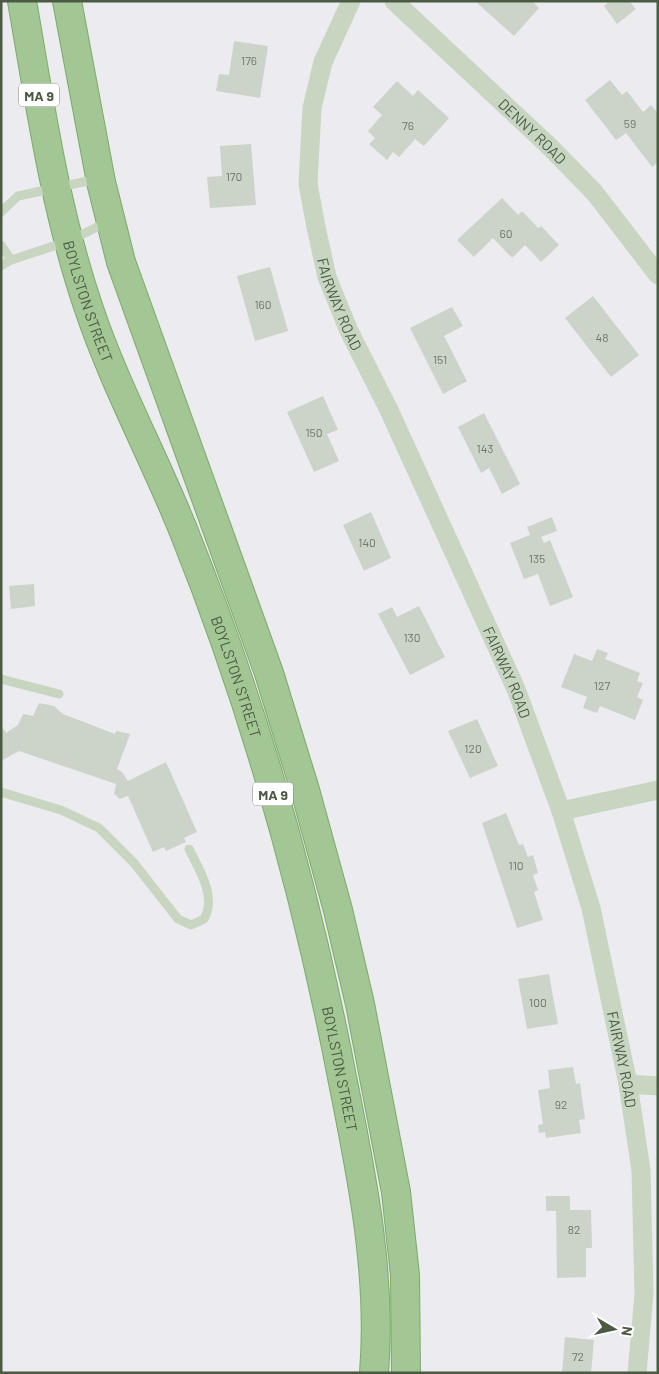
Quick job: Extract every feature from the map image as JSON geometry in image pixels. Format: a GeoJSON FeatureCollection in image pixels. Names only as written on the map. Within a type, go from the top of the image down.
{"type":"FeatureCollection","features":[{"type":"Feature","properties":{"kind":"highway","name":"BOYLSTON STREET"},"geometry":{"type":"LineString","coordinates":[[22,1],[56,188],[68,241],[89,310],[110,367],[169,496],[203,582],[266,769],[287,845],[330,1014],[365,1204],[374,1284],[374,1373]]}},
{"type":"Feature","properties":{"kind":"highway","name":"BOYLSTON STREET"},"geometry":{"type":"LineString","coordinates":[[67,1],[100,178],[109,221],[121,262],[269,673],[328,871],[360,1004],[396,1192],[405,1275],[406,1373]]}},
{"type":"Feature","properties":{"kind":"street","name":"FAIRWAY ROAD"},"geometry":{"type":"LineString","coordinates":[[351,1],[323,62],[312,108],[308,184],[327,276],[349,331],[389,410],[516,689],[561,812],[591,908],[628,1084],[641,1170],[644,1294],[638,1373]]}},
{"type":"Feature","properties":{"kind":"street","name":"DENNY ROAD"},"geometry":{"type":"LineString","coordinates":[[394,1],[549,146],[594,192],[658,275]]}},
{"type":"Feature","properties":{"kind":"street"},"geometry":{"type":"LineString","coordinates":[[561,812],[658,790]]}},
{"type":"Feature","properties":{"kind":"street"},"geometry":{"type":"LineString","coordinates":[[628,1084],[658,1086]]}},
{"type":"Feature","properties":{"kind":"lane"},"geometry":{"type":"LineString","coordinates":[[1,212],[18,196],[100,178]]}},
{"type":"Feature","properties":{"kind":"lane"},"geometry":{"type":"LineString","coordinates":[[1,266],[11,260],[68,241],[109,221]]}},
{"type":"Feature","properties":{"kind":"lane"},"geometry":{"type":"LineString","coordinates":[[1,246],[11,260]]}},
{"type":"Feature","properties":{"kind":"lane"},"geometry":{"type":"LineString","coordinates":[[1,679],[58,694]]}},
{"type":"Feature","properties":{"kind":"lane"},"geometry":{"type":"LineString","coordinates":[[1,792],[62,810],[100,828],[134,863],[178,918],[191,925],[204,919],[208,910],[208,902],[205,882],[189,849]]}},
{"type":"Feature","properties":{"kind":"building"},"geometry":{"type":"Polygon","coordinates":[[[475,1],[532,1],[539,8],[514,36],[475,1]]]}},
{"type":"Feature","properties":{"kind":"building"},"geometry":{"type":"Polygon","coordinates":[[[609,1],[629,1],[636,9],[617,24],[604,6],[609,1]]]}},
{"type":"Feature","properties":{"kind":"building"},"geometry":{"type":"Polygon","coordinates":[[[234,41],[268,46],[260,98],[216,91],[219,74],[229,75],[234,41]]]}},
{"type":"Feature","properties":{"kind":"building"},"geometry":{"type":"Polygon","coordinates":[[[610,80],[622,95],[627,91],[643,112],[651,105],[658,113],[658,162],[652,167],[626,133],[616,140],[585,100],[610,80]]]}},
{"type":"Feature","properties":{"kind":"building"},"geometry":{"type":"Polygon","coordinates":[[[397,81],[413,96],[418,90],[449,118],[424,146],[415,139],[399,157],[393,152],[387,160],[369,144],[375,138],[368,131],[382,115],[373,107],[397,81]]]}},
{"type":"Feature","properties":{"kind":"building"},"geometry":{"type":"Polygon","coordinates":[[[251,144],[256,205],[210,208],[207,177],[222,176],[220,146],[251,144]]]}},
{"type":"Feature","properties":{"kind":"building"},"geometry":{"type":"Polygon","coordinates":[[[502,198],[518,215],[522,211],[538,228],[541,226],[559,245],[541,262],[525,245],[512,258],[493,238],[474,257],[457,240],[502,198]]]}},
{"type":"Feature","properties":{"kind":"building"},"geometry":{"type":"Polygon","coordinates":[[[270,267],[288,331],[255,341],[237,276],[270,267]]]}},
{"type":"Feature","properties":{"kind":"building"},"geometry":{"type":"Polygon","coordinates":[[[593,296],[639,355],[611,377],[565,318],[593,296]]]}},
{"type":"Feature","properties":{"kind":"building"},"geometry":{"type":"Polygon","coordinates":[[[452,307],[463,326],[444,336],[467,381],[443,394],[410,328],[452,307]]]}},
{"type":"Feature","properties":{"kind":"building"},"geometry":{"type":"Polygon","coordinates":[[[323,396],[338,430],[327,434],[339,461],[314,472],[287,412],[323,396]]]}},
{"type":"Feature","properties":{"kind":"building"},"geometry":{"type":"Polygon","coordinates":[[[484,413],[520,484],[502,494],[489,468],[481,473],[458,427],[484,413]]]}},
{"type":"Feature","properties":{"kind":"building"},"geometry":{"type":"Polygon","coordinates":[[[371,512],[391,558],[364,571],[343,525],[371,512]]]}},
{"type":"Feature","properties":{"kind":"building"},"geometry":{"type":"Polygon","coordinates":[[[552,517],[557,531],[541,537],[544,543],[550,540],[573,597],[550,606],[538,574],[524,579],[510,543],[530,535],[527,527],[552,517]]]}},
{"type":"Feature","properties":{"kind":"building"},"geometry":{"type":"Polygon","coordinates":[[[34,584],[35,606],[11,609],[9,586],[34,584]]]}},
{"type":"Feature","properties":{"kind":"building"},"geometry":{"type":"Polygon","coordinates":[[[419,606],[445,657],[410,675],[378,614],[392,607],[397,617],[419,606]]]}},
{"type":"Feature","properties":{"kind":"building"},"geometry":{"type":"Polygon","coordinates":[[[597,649],[608,653],[605,659],[640,673],[637,681],[643,683],[637,697],[643,700],[635,720],[600,706],[597,713],[583,708],[587,697],[561,687],[574,654],[592,661],[597,649]]]}},
{"type":"Feature","properties":{"kind":"building"},"geometry":{"type":"Polygon","coordinates":[[[39,703],[54,706],[63,714],[115,734],[116,731],[130,734],[117,769],[122,772],[128,781],[166,762],[197,832],[184,838],[186,842],[166,851],[164,847],[153,852],[128,796],[120,799],[114,794],[116,784],[19,751],[1,761],[1,725],[6,733],[18,725],[23,714],[33,716],[39,703]]]}},
{"type":"Feature","properties":{"kind":"building"},"geometry":{"type":"Polygon","coordinates":[[[477,719],[498,766],[470,778],[448,731],[477,719]]]}},
{"type":"Feature","properties":{"kind":"building"},"geometry":{"type":"Polygon","coordinates":[[[506,813],[519,845],[523,844],[528,857],[533,855],[538,873],[533,875],[538,890],[534,892],[543,920],[517,928],[482,823],[506,813]]]}},
{"type":"Feature","properties":{"kind":"building"},"geometry":{"type":"Polygon","coordinates":[[[549,974],[558,1024],[527,1029],[518,979],[549,974]]]}},
{"type":"Feature","properties":{"kind":"building"},"geometry":{"type":"Polygon","coordinates":[[[573,1067],[576,1084],[580,1083],[585,1119],[579,1120],[581,1133],[546,1138],[545,1132],[539,1133],[538,1125],[543,1124],[538,1090],[550,1088],[548,1070],[573,1067]]]}},
{"type":"Feature","properties":{"kind":"building"},"geometry":{"type":"Polygon","coordinates":[[[546,1196],[570,1196],[570,1210],[591,1210],[592,1248],[586,1248],[586,1277],[557,1278],[556,1211],[546,1211],[546,1196]]]}},
{"type":"Feature","properties":{"kind":"building"},"geometry":{"type":"Polygon","coordinates":[[[565,1337],[594,1340],[591,1373],[562,1373],[565,1337]]]}}]}
